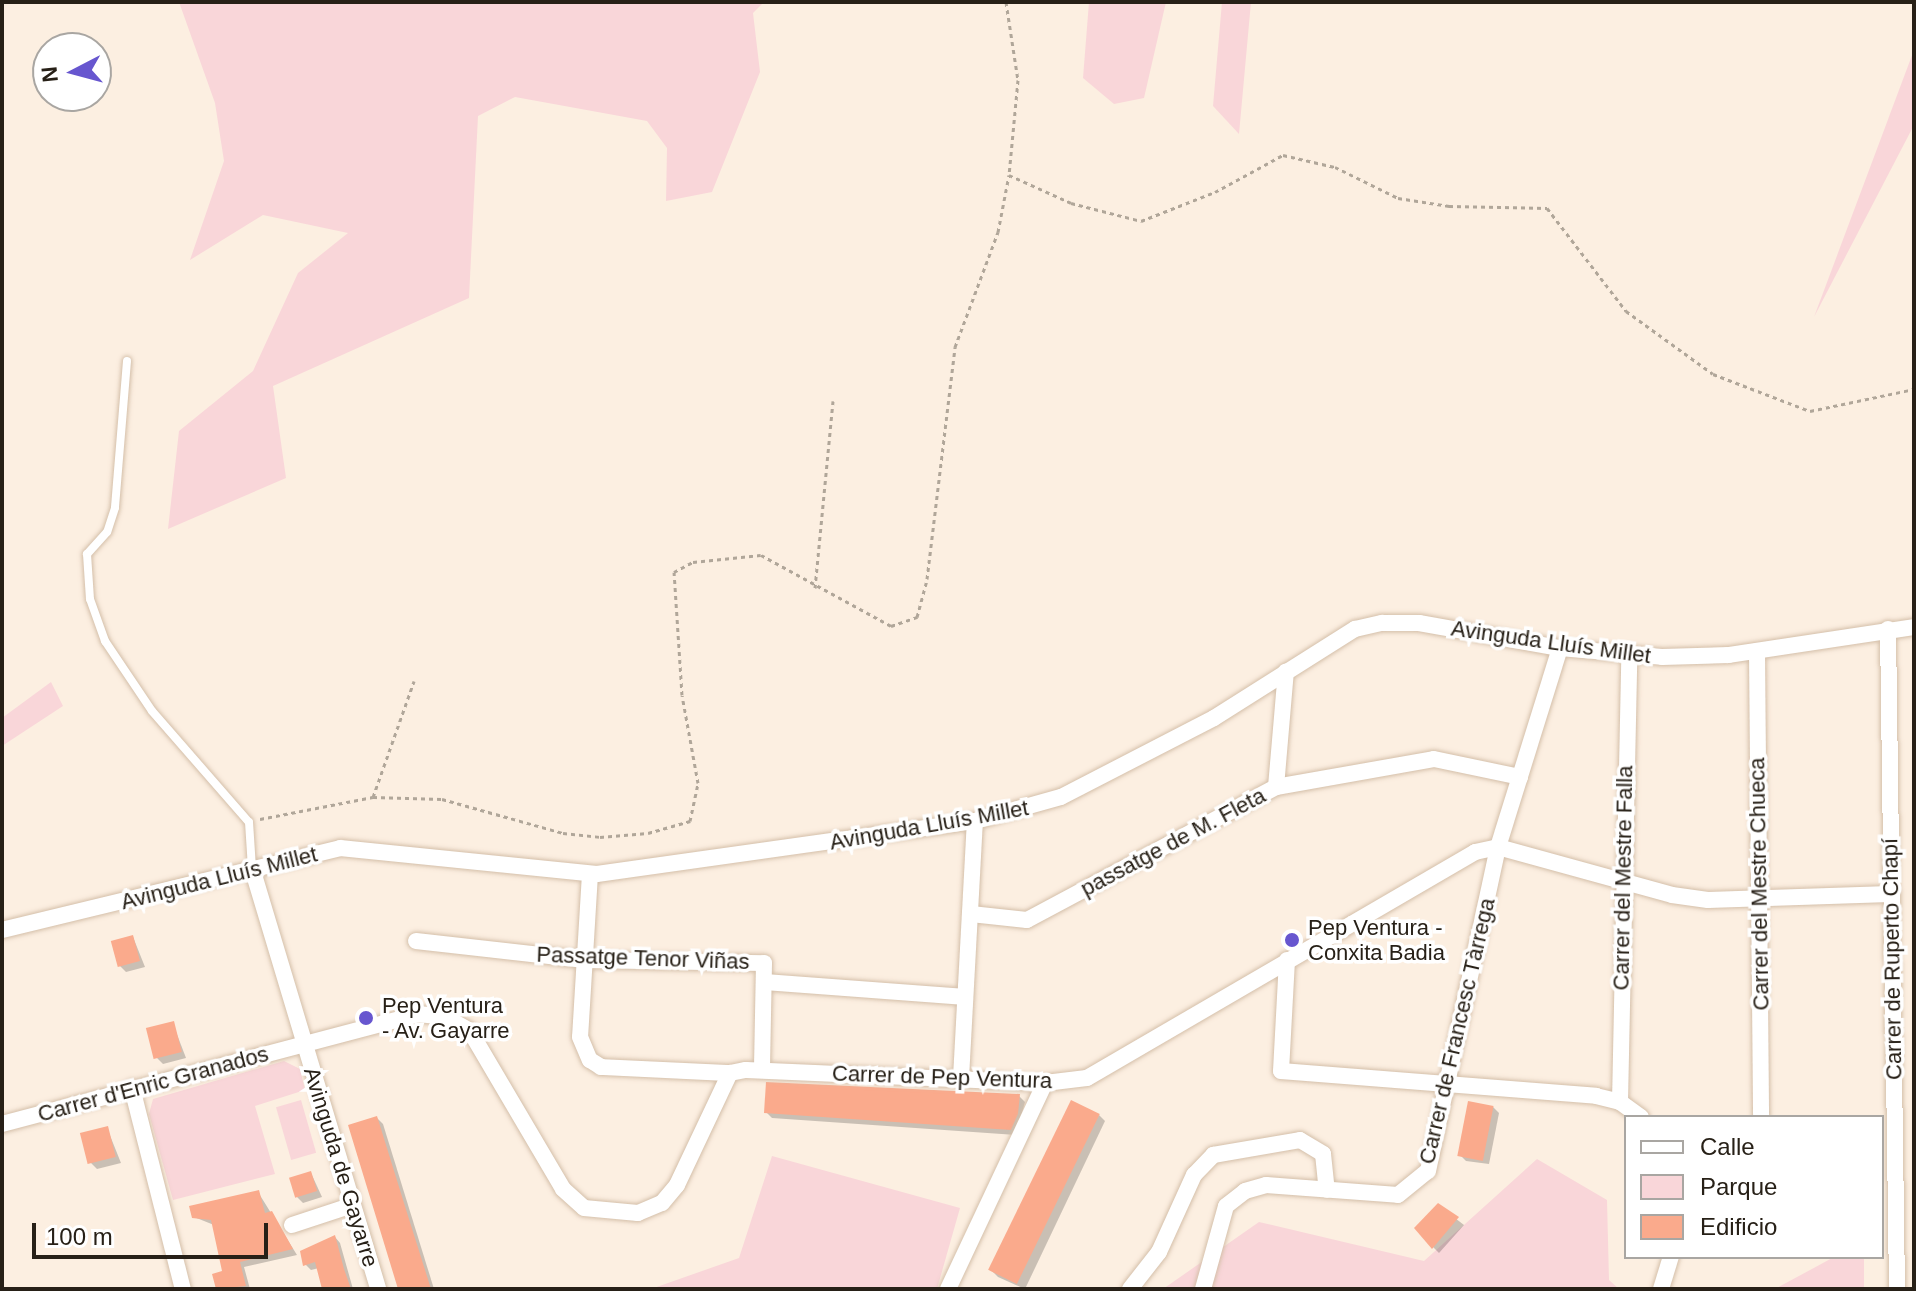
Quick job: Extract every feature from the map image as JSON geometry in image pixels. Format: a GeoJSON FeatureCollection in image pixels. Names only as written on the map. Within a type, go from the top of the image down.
{"type":"FeatureCollection","features":[{"type":"Feature","properties":{"kind":"street","name":"Avinguda Lluís Millet"},"geometry":{"type":"LineString","coordinates":[[2,930],[302,854],[378,848],[590,874],[975,821],[1061,797],[1214,718],[1355,629],[1382,623],[1419,623],[1560,648],[1701,658],[1914,627]]}},
{"type":"Feature","properties":{"kind":"street","name":"Carrer de Ruperto Chapí"},"geometry":{"type":"LineString","coordinates":[[1888,629],[1888,1151],[1897,1289]]}},
{"type":"Feature","properties":{"kind":"street","name":"Carrer de Francesc Tàrrega"},"geometry":{"type":"LineString","coordinates":[[1203,1289],[1226,1206],[1245,1191],[1266,1185],[1398,1195],[1415,1185],[1428,1171],[1444,1085],[1498,847],[1560,648]]}},
{"type":"Feature","properties":{"kind":"street","name":"Carrer del Mestre Chueca"},"geometry":{"type":"LineString","coordinates":[[1757,651],[1761,1115]]}},
{"type":"Feature","properties":{"kind":"street","name":"Carrer del Mestre Falla"},"geometry":{"type":"LineString","coordinates":[[1620,1102],[1622,879],[1629,655]]}},
{"type":"Feature","properties":{"kind":"street"},"geometry":{"type":"LineString","coordinates":[[1276,787],[1286,671]]}},
{"type":"Feature","properties":{"kind":"street","name":"passatge de M. Fleta"},"geometry":{"type":"LineString","coordinates":[[971,914],[1027,920],[1276,787],[1434,759],[1520,777]]}},
{"type":"Feature","properties":{"kind":"street"},"geometry":{"type":"LineString","coordinates":[[961,1078],[975,821]]}},
{"type":"Feature","properties":{"kind":"street"},"geometry":{"type":"LineString","coordinates":[[1498,847],[1672,895],[1758,901],[1890,894]]}},
{"type":"Feature","properties":{"kind":"street","name":"Carrer de Pep Ventura"},"geometry":{"type":"LineString","coordinates":[[585,960],[580,1037],[590,1060],[601,1067],[730,1073],[762,1070],[1045,1083],[1087,1078],[1444,868],[1498,847]]}},
{"type":"Feature","properties":{"kind":"street","name":"Avinguda de Gayarre"},"geometry":{"type":"LineString","coordinates":[[252,868],[378,1289]]}},
{"type":"Feature","properties":{"kind":"street"},"geometry":{"type":"LineString","coordinates":[[585,960],[590,874]]}},
{"type":"Feature","properties":{"kind":"street","name":"Passatge Tenor Viñas"},"geometry":{"type":"LineString","coordinates":[[416,941],[585,960],[764,963],[762,1070]]}},
{"type":"Feature","properties":{"kind":"street"},"geometry":{"type":"LineString","coordinates":[[1287,960],[1281,1071],[1620,1102],[1638,1115]]}},
{"type":"Feature","properties":{"kind":"street"},"geometry":{"type":"LineString","coordinates":[[766,982],[964,997]]}},
{"type":"Feature","properties":{"kind":"street"},"geometry":{"type":"LineString","coordinates":[[304,1045],[418,1014],[445,1017],[470,1031],[563,1189],[584,1208],[609,1214],[638,1213],[662,1203],[677,1185],[730,1073]]}},
{"type":"Feature","properties":{"kind":"street","name":"Carrer d'Enric Granados"},"geometry":{"type":"LineString","coordinates":[[2,1124],[304,1045]]}},
{"type":"Feature","properties":{"kind":"street"},"geometry":{"type":"LineString","coordinates":[[948,1289],[1045,1083]]}},
{"type":"Feature","properties":{"kind":"street"},"geometry":{"type":"LineString","coordinates":[[132,1088],[183,1289]]}},
{"type":"Feature","properties":{"kind":"street"},"geometry":{"type":"LineString","coordinates":[[1130,1289],[1159,1252],[1194,1175],[1213,1155],[1300,1140],[1323,1154],[1327,1190]]}},
{"type":"Feature","properties":{"kind":"street"},"geometry":{"type":"LineString","coordinates":[[292,1225],[353,1205]]}},
{"type":"Feature","properties":{"kind":"street"},"geometry":{"type":"LineString","coordinates":[[1661,1289],[1670,1259]]}},
{"type":"Feature","properties":{"kind":"lane"},"geometry":{"type":"LineString","coordinates":[[127,361],[115,508],[107,532],[87,554],[90,599],[105,641],[152,711],[249,822],[252,868]]}},
{"type":"Feature","properties":{"kind":"path"},"geometry":{"type":"LineString","coordinates":[[249,822],[373,797],[442,799],[563,833],[600,837],[648,833],[690,821],[698,783],[682,695],[674,572],[693,562],[761,555],[815,588],[891,626],[917,617],[927,579],[955,347],[998,232],[1009,175],[1018,80],[1006,2]]}},
{"type":"Feature","properties":{"kind":"path"},"geometry":{"type":"LineString","coordinates":[[1009,175],[1071,203],[1141,221],[1215,192],[1283,155],[1335,167],[1398,198],[1449,206],[1547,208],[1626,311],[1713,374],[1810,411],[1914,389]]}},
{"type":"Feature","properties":{"kind":"path"},"geometry":{"type":"LineString","coordinates":[[815,588],[833,401]]}},
{"type":"Feature","properties":{"kind":"path"},"geometry":{"type":"LineString","coordinates":[[373,797],[414,681]]}},
{"type":"Feature","properties":{"kind":"green space"},"geometry":{"type":"Polygon","coordinates":[[[179,2],[764,2],[753,13],[760,72],[712,192],[666,201],[667,148],[647,121],[515,97],[478,116],[469,298],[273,386],[286,478],[168,529],[179,431],[253,371],[298,273],[348,233],[263,215],[190,260],[224,161],[215,103],[179,2]]]}},
{"type":"Feature","properties":{"kind":"green space"},"geometry":{"type":"Polygon","coordinates":[[[1089,2],[1166,2],[1144,98],[1114,104],[1083,78],[1089,2]]]}},
{"type":"Feature","properties":{"kind":"green space"},"geometry":{"type":"Polygon","coordinates":[[[1222,2],[1251,2],[1239,134],[1213,106],[1222,2]]]}},
{"type":"Feature","properties":{"kind":"green space"},"geometry":{"type":"Polygon","coordinates":[[[1914,50],[1914,125],[1814,317],[1914,50]]]}},
{"type":"Feature","properties":{"kind":"green space"},"geometry":{"type":"Polygon","coordinates":[[[51,682],[63,706],[2,746],[2,718],[51,682]]]}},
{"type":"Feature","properties":{"kind":"green space"},"geometry":{"type":"Polygon","coordinates":[[[284,1061],[300,1069],[305,1090],[255,1106],[275,1174],[173,1200],[149,1114],[153,1099],[284,1061]]]}},
{"type":"Feature","properties":{"kind":"green space"},"geometry":{"type":"Polygon","coordinates":[[[301,1100],[316,1153],[291,1160],[276,1107],[301,1100]]]}},
{"type":"Feature","properties":{"kind":"green space"},"geometry":{"type":"Polygon","coordinates":[[[772,1156],[960,1208],[937,1289],[651,1289],[739,1258],[772,1156]]]}},
{"type":"Feature","properties":{"kind":"green space"},"geometry":{"type":"Polygon","coordinates":[[[1537,1159],[1607,1200],[1609,1280],[1619,1289],[1163,1289],[1259,1222],[1424,1261],[1537,1159]]]}},
{"type":"Feature","properties":{"kind":"green space"},"geometry":{"type":"Polygon","coordinates":[[[1830,1259],[1864,1259],[1864,1289],[1775,1289],[1830,1259]]]}},
{"type":"Feature","properties":{"kind":"building"},"geometry":{"type":"Polygon","coordinates":[[[133,935],[140,961],[118,967],[111,941],[133,935]]]}},
{"type":"Feature","properties":{"kind":"building"},"geometry":{"type":"Polygon","coordinates":[[[174,1021],[182,1052],[154,1059],[146,1028],[174,1021]]]}},
{"type":"Feature","properties":{"kind":"building"},"geometry":{"type":"Polygon","coordinates":[[[766,1082],[1020,1094],[1018,1114],[1011,1130],[764,1113],[766,1082]]]}},
{"type":"Feature","properties":{"kind":"building"},"geometry":{"type":"Polygon","coordinates":[[[1071,1100],[1100,1114],[1017,1284],[988,1270],[1071,1100]]]}},
{"type":"Feature","properties":{"kind":"building"},"geometry":{"type":"Polygon","coordinates":[[[1468,1101],[1494,1106],[1483,1161],[1457,1156],[1468,1101]]]}},
{"type":"Feature","properties":{"kind":"building"},"geometry":{"type":"Polygon","coordinates":[[[377,1116],[431,1289],[398,1289],[348,1125],[377,1116]]]}},
{"type":"Feature","properties":{"kind":"building"},"geometry":{"type":"Polygon","coordinates":[[[108,1126],[116,1157],[88,1164],[80,1133],[108,1126]]]}},
{"type":"Feature","properties":{"kind":"building"},"geometry":{"type":"Polygon","coordinates":[[[311,1171],[317,1191],[295,1198],[289,1178],[311,1171]]]}},
{"type":"Feature","properties":{"kind":"building"},"geometry":{"type":"Polygon","coordinates":[[[259,1190],[265,1213],[272,1211],[293,1249],[240,1262],[246,1286],[216,1289],[212,1274],[222,1271],[211,1220],[192,1218],[189,1206],[259,1190]]]}},
{"type":"Feature","properties":{"kind":"building"},"geometry":{"type":"Polygon","coordinates":[[[1438,1203],[1459,1217],[1432,1249],[1414,1228],[1438,1203]]]}},
{"type":"Feature","properties":{"kind":"building"},"geometry":{"type":"Polygon","coordinates":[[[335,1235],[351,1289],[322,1289],[315,1262],[303,1266],[300,1251],[335,1235]]]}},
{"type":"Feature","properties":{"kind":"place","name":"Pep Ventura - Conxita Badia"},"geometry":{"type":"Point","coordinates":[1292,940]}},
{"type":"Feature","properties":{"kind":"place","name":"Pep Ventura - Av. Gayarre"},"geometry":{"type":"Point","coordinates":[366,1018]}}]}
